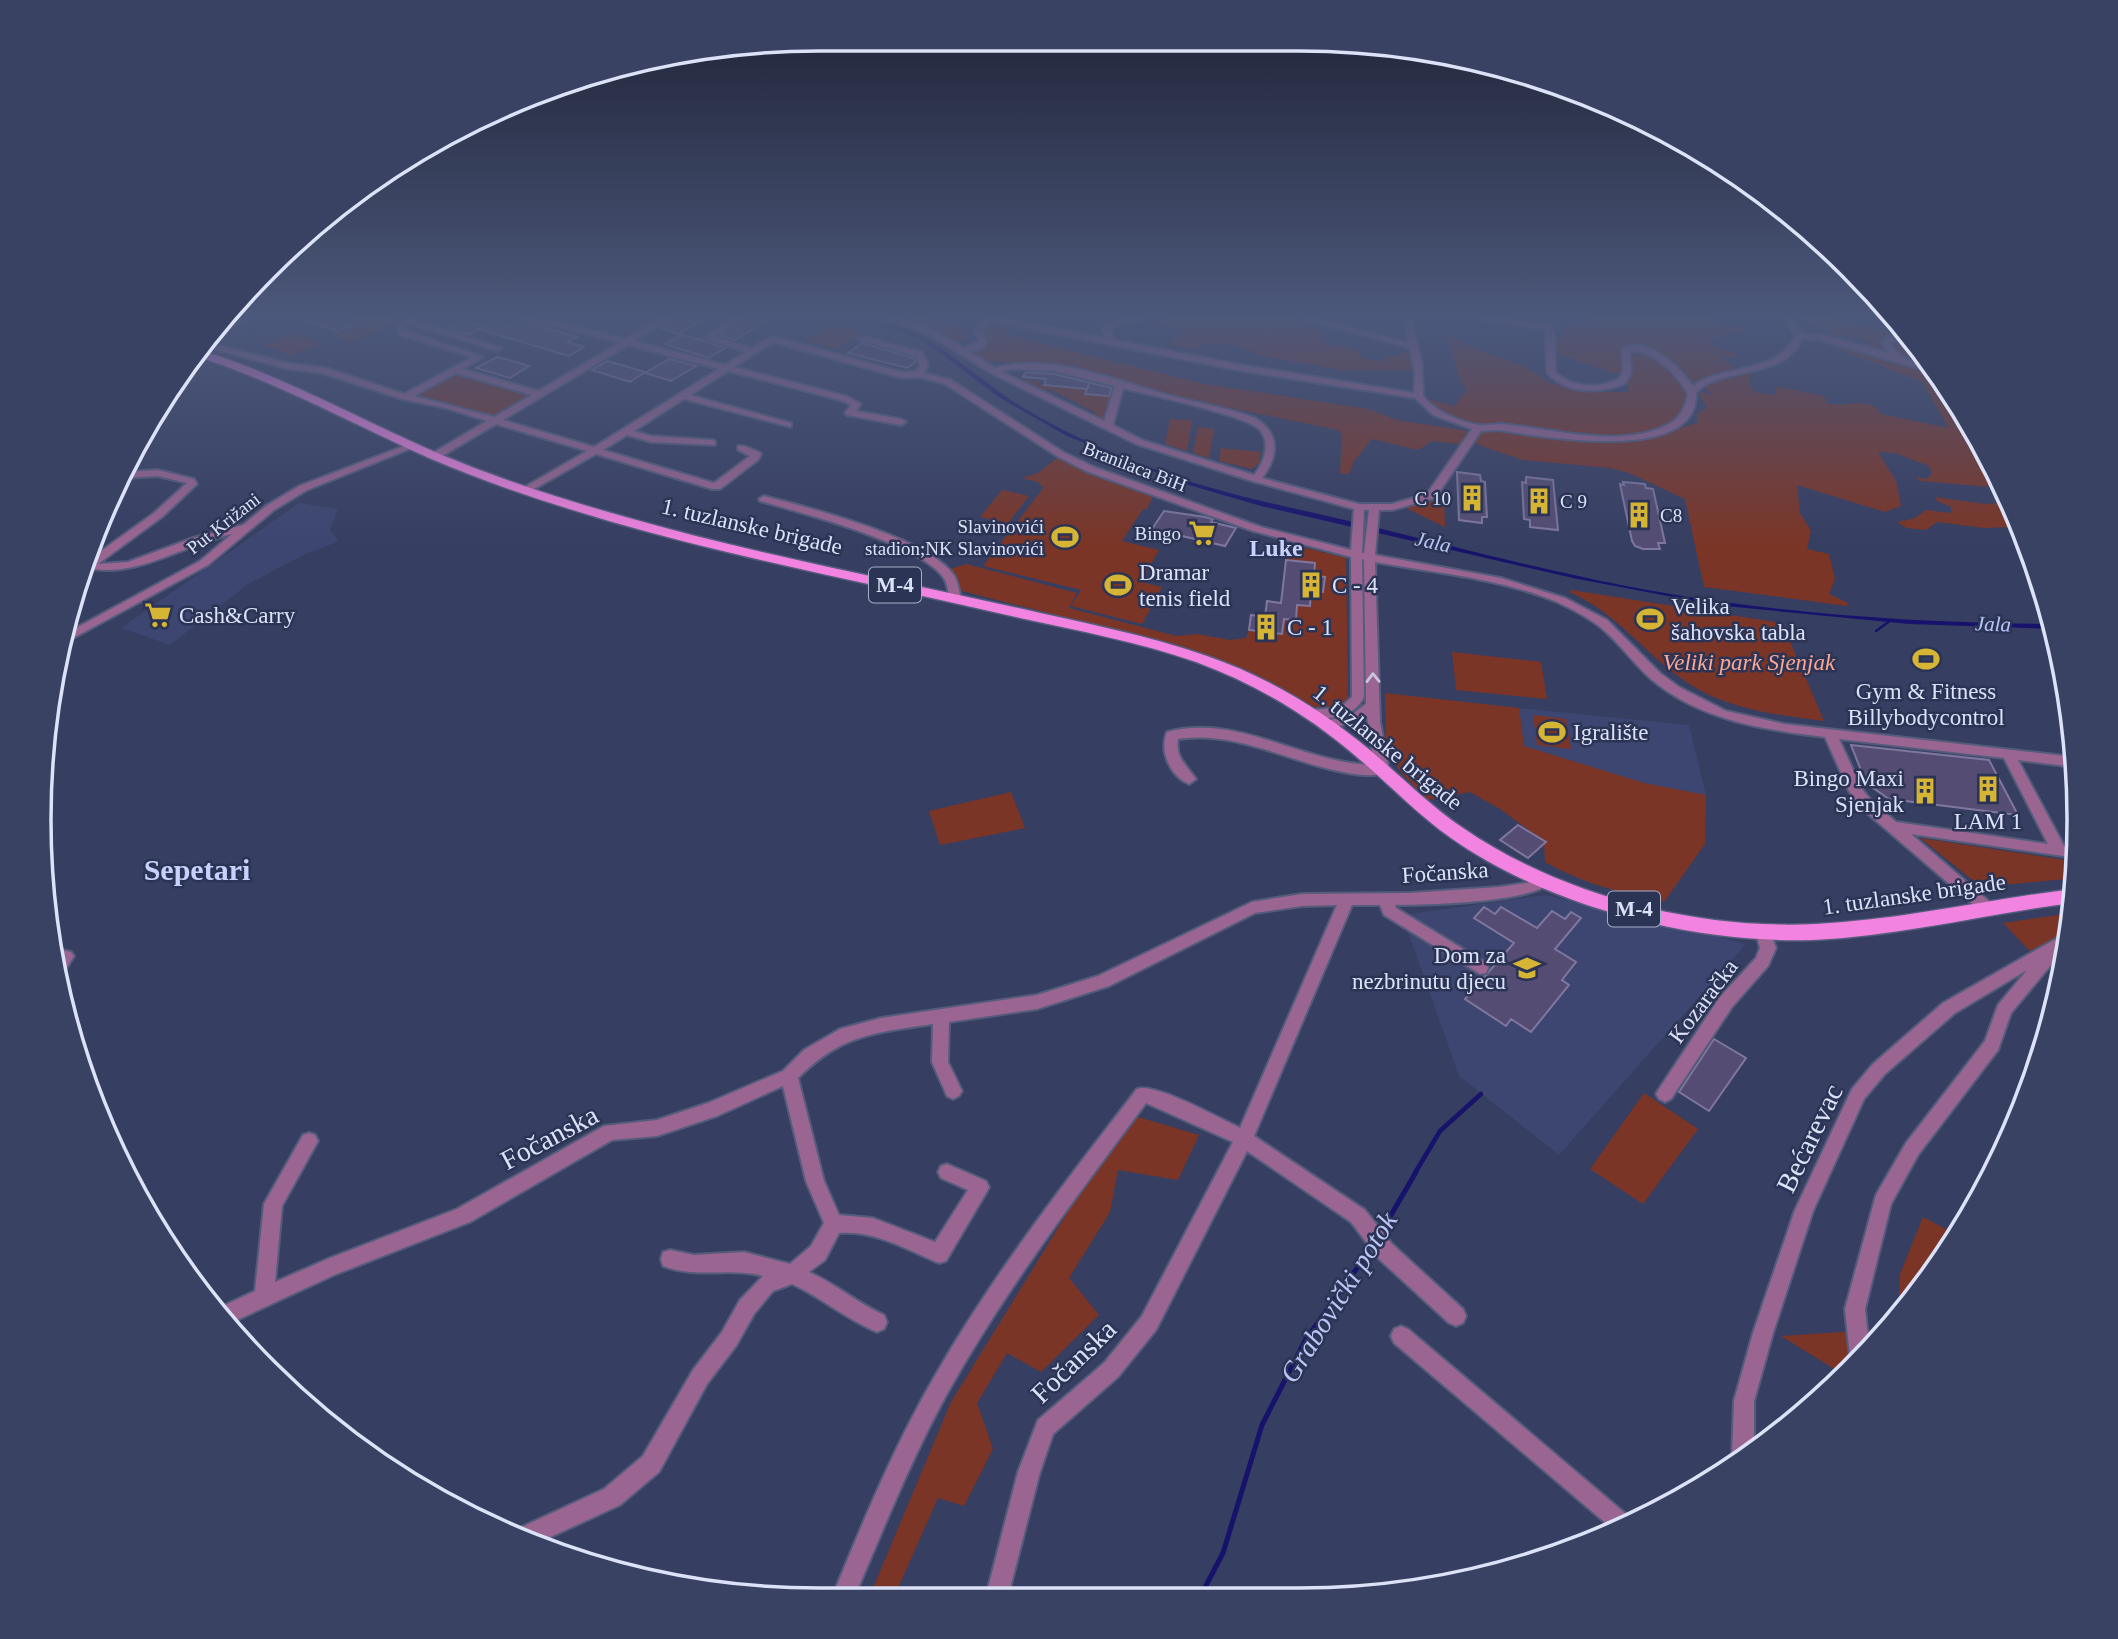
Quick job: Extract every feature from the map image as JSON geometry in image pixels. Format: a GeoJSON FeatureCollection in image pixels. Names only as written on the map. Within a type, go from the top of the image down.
{"type":"FeatureCollection","features":[{"type":"Feature","properties":{"kind":"main road","name":"M-4"},"geometry":{"type":"LineString","coordinates":[[300,392],[435,456]]}},
{"type":"Feature","properties":{"kind":"main road","name":"1. tuzlanske brigade"},"geometry":{"type":"LineString","coordinates":[[435,456],[527,490],[616,518],[1178,651],[1248,676],[1326,726],[1382,770],[1432,815],[1468,841],[1544,881],[1636,909],[1699,924],[1764,933],[1856,929],[2063,898]]}},
{"type":"Feature","properties":{"kind":"street"},"geometry":{"type":"LineString","coordinates":[[390,392],[596,449],[716,487],[754,458],[756,454],[741,448]]}},
{"type":"Feature","properties":{"kind":"street"},"geometry":{"type":"LineString","coordinates":[[404,397],[413,392]]}},
{"type":"Feature","properties":{"kind":"street"},"geometry":{"type":"LineString","coordinates":[[535,392],[540,394]]}},
{"type":"Feature","properties":{"kind":"street"},"geometry":{"type":"LineString","coordinates":[[527,490],[690,392]]}},
{"type":"Feature","properties":{"kind":"street"},"geometry":{"type":"LineString","coordinates":[[822,392],[856,404],[850,413],[901,422]]}},
{"type":"Feature","properties":{"kind":"street","name":"Branilaca BiH"},"geometry":{"type":"LineString","coordinates":[[964,392],[1048,447],[1090,469],[1257,529],[1370,558],[1501,581],[1561,600],[1603,623],[1656,676],[1692,701],[1722,714],[1760,724],[1831,735],[2065,761]]}},
{"type":"Feature","properties":{"kind":"street"},"geometry":{"type":"LineString","coordinates":[[1037,392],[1139,442],[1359,511],[1373,513],[1431,496],[1478,428]]}},
{"type":"Feature","properties":{"kind":"street"},"geometry":{"type":"LineString","coordinates":[[1107,428],[1117,392]]}},
{"type":"Feature","properties":{"kind":"street"},"geometry":{"type":"LineString","coordinates":[[1149,392],[1259,424],[1268,430],[1270,438],[1267,466],[1256,479]]}},
{"type":"Feature","properties":{"kind":"street"},"geometry":{"type":"LineString","coordinates":[[1396,392],[1418,396]]}},
{"type":"Feature","properties":{"kind":"street"},"geometry":{"type":"LineString","coordinates":[[1418,392],[1423,405],[1431,410],[1478,428],[1498,427],[1623,440],[1661,431],[1678,421],[1689,410],[1692,392]]}},
{"type":"Feature","properties":{"kind":"street"},"geometry":{"type":"LineString","coordinates":[[435,456],[540,394]]}},
{"type":"Feature","properties":{"kind":"street"},"geometry":{"type":"LineString","coordinates":[[684,396],[788,425]]}},
{"type":"Feature","properties":{"kind":"street"},"geometry":{"type":"LineString","coordinates":[[626,432],[650,439],[712,443]]}},
{"type":"Feature","properties":{"kind":"street","name":"Put Križani"},"geometry":{"type":"LineString","coordinates":[[74,634],[192,571],[270,508],[303,488],[412,446]]}},
{"type":"Feature","properties":{"kind":"street"},"geometry":{"type":"LineString","coordinates":[[97,559],[176,501],[192,484],[190,481],[158,473],[132,475]]}},
{"type":"Feature","properties":{"kind":"street"},"geometry":{"type":"LineString","coordinates":[[764,499],[847,523],[917,554],[936,564],[950,578],[955,598]]}},
{"type":"Feature","properties":{"kind":"street"},"geometry":{"type":"LineString","coordinates":[[1308,713],[1340,712],[1356,703],[1356,538],[1359,511]]}},
{"type":"Feature","properties":{"kind":"street"},"geometry":{"type":"LineString","coordinates":[[1189,779],[1169,757],[1172,735],[1188,730],[1212,731],[1346,768],[1382,770],[1378,757],[1373,705],[1370,558],[1373,513]]}},
{"type":"Feature","properties":{"kind":"street"},"geometry":{"type":"LineString","coordinates":[[94,566],[106,568],[141,562],[196,540],[248,527]]}},
{"type":"Feature","properties":{"kind":"street"},"geometry":{"type":"LineString","coordinates":[[1326,726],[1355,718],[1373,705]]}},
{"type":"Feature","properties":{"kind":"street"},"geometry":{"type":"LineString","coordinates":[[1831,735],[1856,791],[1865,803],[1987,908]]}},
{"type":"Feature","properties":{"kind":"street"},"geometry":{"type":"LineString","coordinates":[[2008,754],[2059,850]]}},
{"type":"Feature","properties":{"kind":"street"},"geometry":{"type":"LineString","coordinates":[[1894,827],[2066,851]]}},
{"type":"Feature","properties":{"kind":"street","name":"Fočanska"},"geometry":{"type":"LineString","coordinates":[[231,1313],[330,1267],[463,1216],[610,1132],[657,1128],[710,1110],[789,1076],[810,1055],[840,1036],[881,1025],[1037,1002],[1103,981],[1252,908],[1301,900],[1387,900],[1499,893],[1528,888],[1544,881]]}},
{"type":"Feature","properties":{"kind":"street","name":"Fočanska"},"geometry":{"type":"LineString","coordinates":[[999,1588],[1029,1472],[1045,1427],[1111,1370],[1149,1323],[1244,1139],[1348,898]]}},
{"type":"Feature","properties":{"kind":"street"},"geometry":{"type":"LineString","coordinates":[[1387,900],[1390,911],[1480,968]]}},
{"type":"Feature","properties":{"kind":"street","name":"Kozaračka"},"geometry":{"type":"LineString","coordinates":[[1665,1094],[1726,1003],[1762,962],[1768,948],[1764,933]]}},
{"type":"Feature","properties":{"kind":"street","name":"Bećarevac"},"geometry":{"type":"LineString","coordinates":[[1743,1446],[1744,1401],[1763,1333],[1804,1210],[1858,1094],[1879,1069],[1948,1008],[2056,945]]}},
{"type":"Feature","properties":{"kind":"street"},"geometry":{"type":"LineString","coordinates":[[1859,1345],[1855,1309],[1882,1201],[1912,1149],[1992,1045],[2004,1010],[2056,950]]}},
{"type":"Feature","properties":{"kind":"street"},"geometry":{"type":"LineString","coordinates":[[941,1018],[940,1062],[953,1091]]}},
{"type":"Feature","properties":{"kind":"street"},"geometry":{"type":"LineString","coordinates":[[789,1076],[815,1181],[834,1224]]}},
{"type":"Feature","properties":{"kind":"street"},"geometry":{"type":"LineString","coordinates":[[847,1588],[892,1484],[942,1383],[1024,1252],[1143,1094],[1167,1102],[1244,1139],[1358,1216],[1385,1251],[1456,1316]]}},
{"type":"Feature","properties":{"kind":"street"},"geometry":{"type":"LineString","coordinates":[[264,1297],[273,1204],[309,1141]]}},
{"type":"Feature","properties":{"kind":"street"},"geometry":{"type":"LineString","coordinates":[[534,1533],[612,1497],[651,1465],[700,1377],[729,1339],[747,1307],[766,1284],[792,1274],[818,1253],[834,1224],[847,1221],[867,1226],[904,1237],[939,1254],[980,1187],[947,1172]]}},
{"type":"Feature","properties":{"kind":"street"},"geometry":{"type":"LineString","coordinates":[[670,1259],[694,1264],[744,1261],[792,1274],[824,1289],[855,1312],[877,1322]]}},
{"type":"Feature","properties":{"kind":"street"},"geometry":{"type":"LineString","coordinates":[[1401,1336],[1618,1519]]}},
{"type":"Feature","properties":{"kind":"shaded area"},"geometry":{"type":"Polygon","coordinates":[[[299,503],[338,509],[330,530],[339,541],[304,555],[248,584],[170,645],[121,628],[299,503]]]}},
{"type":"Feature","properties":{"kind":"shaded area"},"geometry":{"type":"Polygon","coordinates":[[[1519,708],[1689,725],[1706,795],[1644,783],[1524,746],[1519,708]]]}},
{"type":"Feature","properties":{"kind":"shaded area"},"geometry":{"type":"Polygon","coordinates":[[[1546,895],[1746,944],[1559,1155],[1459,1076],[1402,915],[1546,895]]]}},
{"type":"Feature","properties":{"kind":"green space"},"geometry":{"type":"Polygon","coordinates":[[[413,392],[540,394],[493,420],[405,397],[413,392]]]}},
{"type":"Feature","properties":{"kind":"green space"},"geometry":{"type":"Polygon","coordinates":[[[1057,392],[1084,392],[1113,397],[1104,422],[1091,416],[1096,413],[1057,392]]]}},
{"type":"Feature","properties":{"kind":"green space"},"geometry":{"type":"Polygon","coordinates":[[[1161,392],[1261,392],[1369,409],[1397,420],[1468,431],[1466,445],[1432,441],[1418,450],[1372,439],[1354,461],[1349,474],[1340,473],[1342,434],[1337,430],[1161,392]]]}},
{"type":"Feature","properties":{"kind":"green space"},"geometry":{"type":"Polygon","coordinates":[[[1465,392],[1693,392],[1677,418],[1667,428],[1680,428],[1697,423],[1697,414],[1707,407],[1698,392],[1776,395],[1776,392],[1807,392],[1824,396],[1826,403],[1863,403],[1876,408],[1881,414],[1949,428],[1928,392],[1938,392],[1992,488],[1920,481],[1916,477],[1927,479],[1932,473],[1929,466],[1895,453],[1878,452],[1896,481],[1901,506],[1885,512],[1797,485],[1800,513],[1811,531],[1807,549],[1829,554],[1835,579],[1829,594],[1848,603],[1847,606],[1704,587],[1685,499],[1629,473],[1610,468],[1523,460],[1479,445],[1474,440],[1477,434],[1486,429],[1440,414],[1418,396],[1454,406],[1465,392]]]}},
{"type":"Feature","properties":{"kind":"green space"},"geometry":{"type":"Polygon","coordinates":[[[1170,419],[1192,420],[1187,451],[1165,444],[1170,419]]]}},
{"type":"Feature","properties":{"kind":"green space"},"geometry":{"type":"Polygon","coordinates":[[[1198,427],[1214,429],[1209,458],[1193,453],[1198,427]]]}},
{"type":"Feature","properties":{"kind":"green space"},"geometry":{"type":"Polygon","coordinates":[[[1221,448],[1261,452],[1259,463],[1252,469],[1219,461],[1221,448]]]}},
{"type":"Feature","properties":{"kind":"green space"},"geometry":{"type":"Polygon","coordinates":[[[1057,458],[1090,474],[1153,496],[1147,509],[1143,509],[1122,541],[1159,550],[1141,582],[1162,587],[1142,624],[1071,606],[1081,590],[983,566],[1044,487],[1039,485],[1041,483],[1022,478],[1038,473],[1057,458]]]}},
{"type":"Feature","properties":{"kind":"green space"},"geometry":{"type":"Polygon","coordinates":[[[1002,490],[1029,496],[1008,523],[980,517],[1002,490]]]}},
{"type":"Feature","properties":{"kind":"green space"},"geometry":{"type":"Polygon","coordinates":[[[1444,492],[1445,527],[1408,509],[1409,506],[1431,500],[1444,492]]]}},
{"type":"Feature","properties":{"kind":"green space"},"geometry":{"type":"Polygon","coordinates":[[[1935,497],[1985,504],[1999,503],[2010,527],[1984,528],[1937,522],[1926,530],[1906,528],[1897,522],[1915,518],[1926,510],[1951,513],[1951,507],[1937,501],[1935,497]]]}},
{"type":"Feature","properties":{"kind":"green space"},"geometry":{"type":"Polygon","coordinates":[[[1266,544],[1306,548],[1346,558],[1347,702],[1331,709],[1312,706],[1245,670],[1192,650],[958,590],[944,571],[966,564],[1077,593],[1069,608],[1176,636],[1197,634],[1230,640],[1246,638],[1249,630],[1282,634],[1284,619],[1296,620],[1297,605],[1310,606],[1311,591],[1324,592],[1325,578],[1314,576],[1315,563],[1286,560],[1285,554],[1264,547],[1266,544]]]}},
{"type":"Feature","properties":{"kind":"green space","name":"Veliki park Sjenjak"},"geometry":{"type":"Polygon","coordinates":[[[1571,590],[1782,623],[1824,721],[1752,709],[1700,691],[1670,670],[1601,610],[1569,592],[1571,590]]]}},
{"type":"Feature","properties":{"kind":"green space"},"geometry":{"type":"Polygon","coordinates":[[[1452,652],[1541,662],[1547,699],[1456,690],[1452,652]]]}},
{"type":"Feature","properties":{"kind":"green space"},"geometry":{"type":"Polygon","coordinates":[[[1385,693],[1519,708],[1524,746],[1644,783],[1706,795],[1705,844],[1664,902],[1603,887],[1560,870],[1545,862],[1544,841],[1500,809],[1470,792],[1428,800],[1402,774],[1386,750],[1385,693]]]}},
{"type":"Feature","properties":{"kind":"green space","name":"Igralište"},"geometry":{"type":"Polygon","coordinates":[[[1533,715],[1566,719],[1571,749],[1537,745],[1533,715]]]}},
{"type":"Feature","properties":{"kind":"green space"},"geometry":{"type":"Polygon","coordinates":[[[1011,792],[1025,828],[940,845],[929,811],[1011,792]]]}},
{"type":"Feature","properties":{"kind":"green space"},"geometry":{"type":"Polygon","coordinates":[[[1920,838],[2066,860],[2065,879],[1981,887],[1920,838]]]}},
{"type":"Feature","properties":{"kind":"green space"},"geometry":{"type":"Polygon","coordinates":[[[2062,914],[2058,937],[2030,951],[2003,923],[2062,914]]]}},
{"type":"Feature","properties":{"kind":"green space"},"geometry":{"type":"Polygon","coordinates":[[[1644,1093],[1698,1129],[1643,1204],[1590,1169],[1644,1093]]]}},
{"type":"Feature","properties":{"kind":"green space"},"geometry":{"type":"Polygon","coordinates":[[[1128,1114],[1199,1135],[1178,1180],[1118,1170],[1110,1212],[1069,1278],[1099,1315],[1041,1372],[1007,1353],[977,1403],[993,1449],[964,1506],[938,1498],[898,1588],[873,1588],[951,1402],[1128,1114]]]}},
{"type":"Feature","properties":{"kind":"green space"},"geometry":{"type":"Polygon","coordinates":[[[1923,1217],[1948,1230],[1899,1298],[1900,1274],[1923,1217]]]}},
{"type":"Feature","properties":{"kind":"green space"},"geometry":{"type":"Polygon","coordinates":[[[1872,1330],[1835,1369],[1781,1336],[1872,1330]]]}},
{"type":"Feature","properties":{"kind":"water","name":"Jala"},"geometry":{"type":"Polygon","coordinates":[[[993,392],[1001,392],[1032,413],[1097,446],[1191,482],[1550,570],[1680,596],[1765,607],[1928,621],[2042,624],[2043,629],[1909,624],[1715,605],[1573,578],[1261,506],[1182,483],[1067,436],[993,392]]]}},
{"type":"Feature","properties":{"kind":"building"},"geometry":{"type":"Polygon","coordinates":[[[1086,392],[1110,392],[1109,396],[1086,392]]]}},
{"type":"Feature","properties":{"kind":"building","name":"C 10"},"geometry":{"type":"Polygon","coordinates":[[[1457,472],[1480,475],[1481,481],[1485,482],[1487,517],[1482,517],[1482,523],[1459,520],[1457,472]]]}},
{"type":"Feature","properties":{"kind":"building","name":"C 9"},"geometry":{"type":"Polygon","coordinates":[[[1526,477],[1553,480],[1558,530],[1530,527],[1530,520],[1524,519],[1522,482],[1526,483],[1526,477]]]}},
{"type":"Feature","properties":{"kind":"building","name":"C8"},"geometry":{"type":"Polygon","coordinates":[[[1623,482],[1645,484],[1646,488],[1653,489],[1665,543],[1658,543],[1660,549],[1643,549],[1635,546],[1632,541],[1620,484],[1624,485],[1623,482]]]}},
{"type":"Feature","properties":{"kind":"building"},"geometry":{"type":"Polygon","coordinates":[[[1164,511],[1205,517],[1213,519],[1211,522],[1236,528],[1225,546],[1152,529],[1164,511]]]}},
{"type":"Feature","properties":{"kind":"building"},"geometry":{"type":"Polygon","coordinates":[[[1286,560],[1315,563],[1314,576],[1325,577],[1323,592],[1311,591],[1310,606],[1297,605],[1296,620],[1284,619],[1282,634],[1249,630],[1251,615],[1265,617],[1267,601],[1281,603],[1286,560]]]}},
{"type":"Feature","properties":{"kind":"building"},"geometry":{"type":"Polygon","coordinates":[[[1851,745],[1989,760],[2018,815],[1889,799],[1866,783],[1851,745]]]}},
{"type":"Feature","properties":{"kind":"building"},"geometry":{"type":"Polygon","coordinates":[[[1518,825],[1546,842],[1528,858],[1500,840],[1518,825]]]}},
{"type":"Feature","properties":{"kind":"building"},"geometry":{"type":"Polygon","coordinates":[[[1484,907],[1495,914],[1501,907],[1537,928],[1552,911],[1565,919],[1571,912],[1581,918],[1555,949],[1576,962],[1562,980],[1569,985],[1531,1032],[1511,1019],[1506,1026],[1465,999],[1514,943],[1474,918],[1484,907]]]}},
{"type":"Feature","properties":{"kind":"building"},"geometry":{"type":"Polygon","coordinates":[[[1714,1039],[1746,1058],[1709,1111],[1679,1092],[1714,1039]]]}},
{"type":"Feature","properties":{"kind":"waterway","name":"Grabovički potok"},"geometry":{"type":"LineString","coordinates":[[1876,631],[1891,620]]}},
{"type":"Feature","properties":{"kind":"waterway","name":"Grabovički potok"},"geometry":{"type":"LineString","coordinates":[[1415,1173],[1440,1131],[1481,1094]]}},
{"type":"Feature","properties":{"kind":"waterway","name":"Grabovički potok"},"geometry":{"type":"LineString","coordinates":[[1380,1234],[1416,1172]]}},
{"type":"Feature","properties":{"kind":"waterway","name":"Grabovički potok"},"geometry":{"type":"LineString","coordinates":[[1205,1588],[1223,1553],[1262,1425],[1306,1339],[1373,1246]]}},
{"type":"Feature","properties":{"kind":"place","name":"C 10"},"geometry":{"type":"Point","coordinates":[1472,498]}},
{"type":"Feature","properties":{"kind":"place","name":"C 9"},"geometry":{"type":"Point","coordinates":[1539,501]}},
{"type":"Feature","properties":{"kind":"place","name":"C8"},"geometry":{"type":"Point","coordinates":[1639,515]}},
{"type":"Feature","properties":{"kind":"place","name":"Bingo"},"geometry":{"type":"Point","coordinates":[1202,533]}},
{"type":"Feature","properties":{"kind":"place","name":"Slavinovići stadion;NK Slavinovići"},"geometry":{"type":"Point","coordinates":[1065,537]}},
{"type":"Feature","properties":{"kind":"place","name":"Dramar tenis field"},"geometry":{"type":"Point","coordinates":[1118,585]}},
{"type":"Feature","properties":{"kind":"place","name":"C - 4"},"geometry":{"type":"Point","coordinates":[1311,585]}},
{"type":"Feature","properties":{"kind":"place","name":"Cash&Carry"},"geometry":{"type":"Point","coordinates":[158,615]}},
{"type":"Feature","properties":{"kind":"place","name":"Velika šahovska tabla"},"geometry":{"type":"Point","coordinates":[1650,619]}},
{"type":"Feature","properties":{"kind":"place","name":"C - 1"},"geometry":{"type":"Point","coordinates":[1266,627]}},
{"type":"Feature","properties":{"kind":"place","name":"Gym & Fitness Billybodycontrol"},"geometry":{"type":"Point","coordinates":[1926,659]}},
{"type":"Feature","properties":{"kind":"place","name":"Igralište"},"geometry":{"type":"Point","coordinates":[1552,732]}},
{"type":"Feature","properties":{"kind":"place","name":"LAM 1"},"geometry":{"type":"Point","coordinates":[1988,789]}},
{"type":"Feature","properties":{"kind":"place","name":"Bingo Maxi Sjenjak"},"geometry":{"type":"Point","coordinates":[1925,791]}},
{"type":"Feature","properties":{"kind":"place","name":"Dom za nezbrinutu djecu"},"geometry":{"type":"Point","coordinates":[1527,968]}},
{"type":"Feature","properties":{"kind":"district","name":"Luke"},"geometry":{"type":"Point","coordinates":[1276,548]}},
{"type":"Feature","properties":{"kind":"district","name":"Sepetari"},"geometry":{"type":"Point","coordinates":[197,870]}}]}
